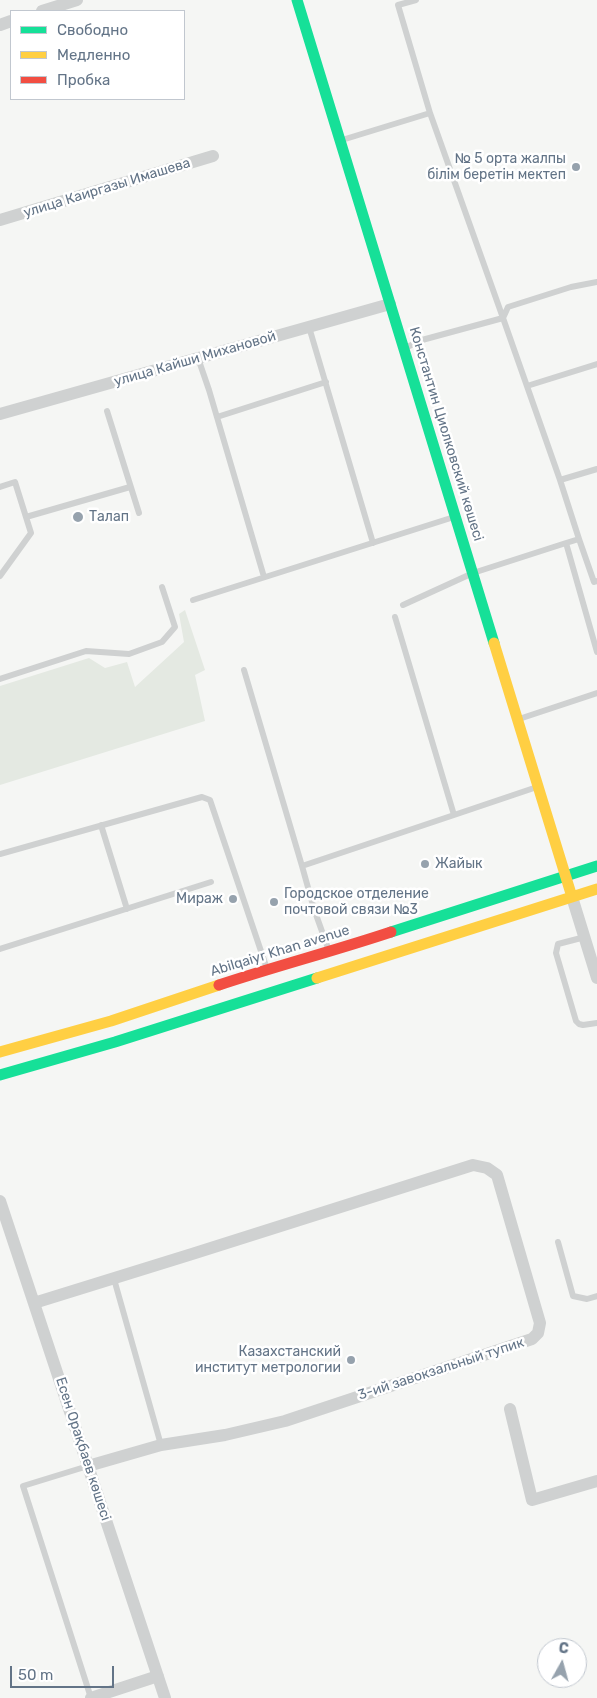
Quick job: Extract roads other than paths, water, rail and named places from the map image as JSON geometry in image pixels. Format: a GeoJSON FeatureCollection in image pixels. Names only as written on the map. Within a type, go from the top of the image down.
{"type":"FeatureCollection","features":[{"type":"Feature","properties":{"kind":"main road","name":"Константин Циолковский көшесі"},"geometry":{"type":"LineString","coordinates":[[297,0],[572,897]]}},
{"type":"Feature","properties":{"kind":"main road","name":"Abilqaiyr Khan avenue"},"geometry":{"type":"LineString","coordinates":[[0,1052],[111,1021],[267,969],[330,952],[597,866]]}},
{"type":"Feature","properties":{"kind":"main road"},"geometry":{"type":"LineString","coordinates":[[0,1075],[115,1042],[597,889]]}},
{"type":"Feature","properties":{"kind":"street"},"geometry":{"type":"LineString","coordinates":[[45,10],[76,0]]}},
{"type":"Feature","properties":{"kind":"street","name":"улица Каиргазы Имашева"},"geometry":{"type":"LineString","coordinates":[[0,220],[213,156]]}},
{"type":"Feature","properties":{"kind":"street","name":"улица Кайши Михановой"},"geometry":{"type":"LineString","coordinates":[[0,414],[390,304]]}},
{"type":"Feature","properties":{"kind":"street"},"geometry":{"type":"LineString","coordinates":[[572,897],[597,978]]}},
{"type":"Feature","properties":{"kind":"street","name":"3-ий завокзальный тупик"},"geometry":{"type":"LineString","coordinates":[[34,1303],[473,1165],[487,1168],[497,1174],[540,1323],[538,1332],[532,1338],[285,1421],[225,1435],[161,1445],[88,1466]]}},
{"type":"Feature","properties":{"kind":"street","name":"Есен Орақбаев көшесі"},"geometry":{"type":"LineString","coordinates":[[0,1201],[165,1698]]}},
{"type":"Feature","properties":{"kind":"street"},"geometry":{"type":"LineString","coordinates":[[510,1409],[532,1500],[597,1482]]}},
{"type":"Feature","properties":{"kind":"street"},"geometry":{"type":"LineString","coordinates":[[91,1698],[158,1676]]}},
{"type":"Feature","properties":{"kind":"lane"},"geometry":{"type":"LineString","coordinates":[[416,0],[398,2],[430,113],[560,480],[594,582],[597,581]]}},
{"type":"Feature","properties":{"kind":"lane"},"geometry":{"type":"LineString","coordinates":[[340,140],[430,113]]}},
{"type":"Feature","properties":{"kind":"lane"},"geometry":{"type":"LineString","coordinates":[[503,318],[508,307],[571,287],[597,282]]}},
{"type":"Feature","properties":{"kind":"lane"},"geometry":{"type":"LineString","coordinates":[[404,348],[422,340],[503,318]]}},
{"type":"Feature","properties":{"kind":"lane"},"geometry":{"type":"LineString","coordinates":[[310,326],[372,543]]}},
{"type":"Feature","properties":{"kind":"lane"},"geometry":{"type":"LineString","coordinates":[[198,358],[264,577]]}},
{"type":"Feature","properties":{"kind":"lane"},"geometry":{"type":"LineString","coordinates":[[527,386],[597,364]]}},
{"type":"Feature","properties":{"kind":"lane"},"geometry":{"type":"LineString","coordinates":[[217,417],[326,382]]}},
{"type":"Feature","properties":{"kind":"lane"},"geometry":{"type":"LineString","coordinates":[[107,411],[139,513]]}},
{"type":"Feature","properties":{"kind":"lane"},"geometry":{"type":"LineString","coordinates":[[560,480],[597,470]]}},
{"type":"Feature","properties":{"kind":"lane"},"geometry":{"type":"LineString","coordinates":[[0,486],[15,482],[31,533],[0,576]]}},
{"type":"Feature","properties":{"kind":"lane"},"geometry":{"type":"LineString","coordinates":[[26,517],[130,487]]}},
{"type":"Feature","properties":{"kind":"lane"},"geometry":{"type":"LineString","coordinates":[[193,600],[456,516]]}},
{"type":"Feature","properties":{"kind":"lane"},"geometry":{"type":"LineString","coordinates":[[404,605],[473,573],[579,539]]}},
{"type":"Feature","properties":{"kind":"lane"},"geometry":{"type":"LineString","coordinates":[[566,543],[597,652]]}},
{"type":"Feature","properties":{"kind":"lane"},"geometry":{"type":"LineString","coordinates":[[0,679],[86,651],[129,654],[162,642],[175,627],[162,587]]}},
{"type":"Feature","properties":{"kind":"lane"},"geometry":{"type":"LineString","coordinates":[[395,617],[454,815]]}},
{"type":"Feature","properties":{"kind":"lane"},"geometry":{"type":"LineString","coordinates":[[244,670],[314,909],[330,952]]}},
{"type":"Feature","properties":{"kind":"lane"},"geometry":{"type":"LineString","coordinates":[[518,719],[597,694]]}},
{"type":"Feature","properties":{"kind":"lane"},"geometry":{"type":"LineString","coordinates":[[302,866],[539,787]]}},
{"type":"Feature","properties":{"kind":"lane"},"geometry":{"type":"LineString","coordinates":[[0,854],[202,797],[210,800],[267,969]]}},
{"type":"Feature","properties":{"kind":"lane"},"geometry":{"type":"LineString","coordinates":[[102,825],[127,909]]}},
{"type":"Feature","properties":{"kind":"lane"},"geometry":{"type":"LineString","coordinates":[[0,949],[211,882]]}},
{"type":"Feature","properties":{"kind":"lane"},"geometry":{"type":"LineString","coordinates":[[584,937],[558,944],[556,952],[576,1021],[578,1024],[583,1025],[597,1023]]}},
{"type":"Feature","properties":{"kind":"lane"},"geometry":{"type":"LineString","coordinates":[[558,1242],[573,1296],[587,1299],[597,1296]]}},
{"type":"Feature","properties":{"kind":"lane"},"geometry":{"type":"LineString","coordinates":[[114,1279],[161,1445]]}},
{"type":"Feature","properties":{"kind":"lane"},"geometry":{"type":"LineString","coordinates":[[88,1466],[24,1486],[91,1698]]}},
{"type":"Feature","properties":{"kind":"place","name":"№ 5 орта жалпы білім беретін мектеп"},"geometry":{"type":"Point","coordinates":[576,167]}},
{"type":"Feature","properties":{"kind":"place","name":"Талап"},"geometry":{"type":"Point","coordinates":[78,517]}},
{"type":"Feature","properties":{"kind":"place","name":"Жайык"},"geometry":{"type":"Point","coordinates":[425,864]}},
{"type":"Feature","properties":{"kind":"place","name":"Мираж"},"geometry":{"type":"Point","coordinates":[233,899]}},
{"type":"Feature","properties":{"kind":"place","name":"Городское отделение почтовой связи №3"},"geometry":{"type":"Point","coordinates":[274,902]}},
{"type":"Feature","properties":{"kind":"place","name":"Казахстанский институт метрологии"},"geometry":{"type":"Point","coordinates":[351,1360]}}]}
